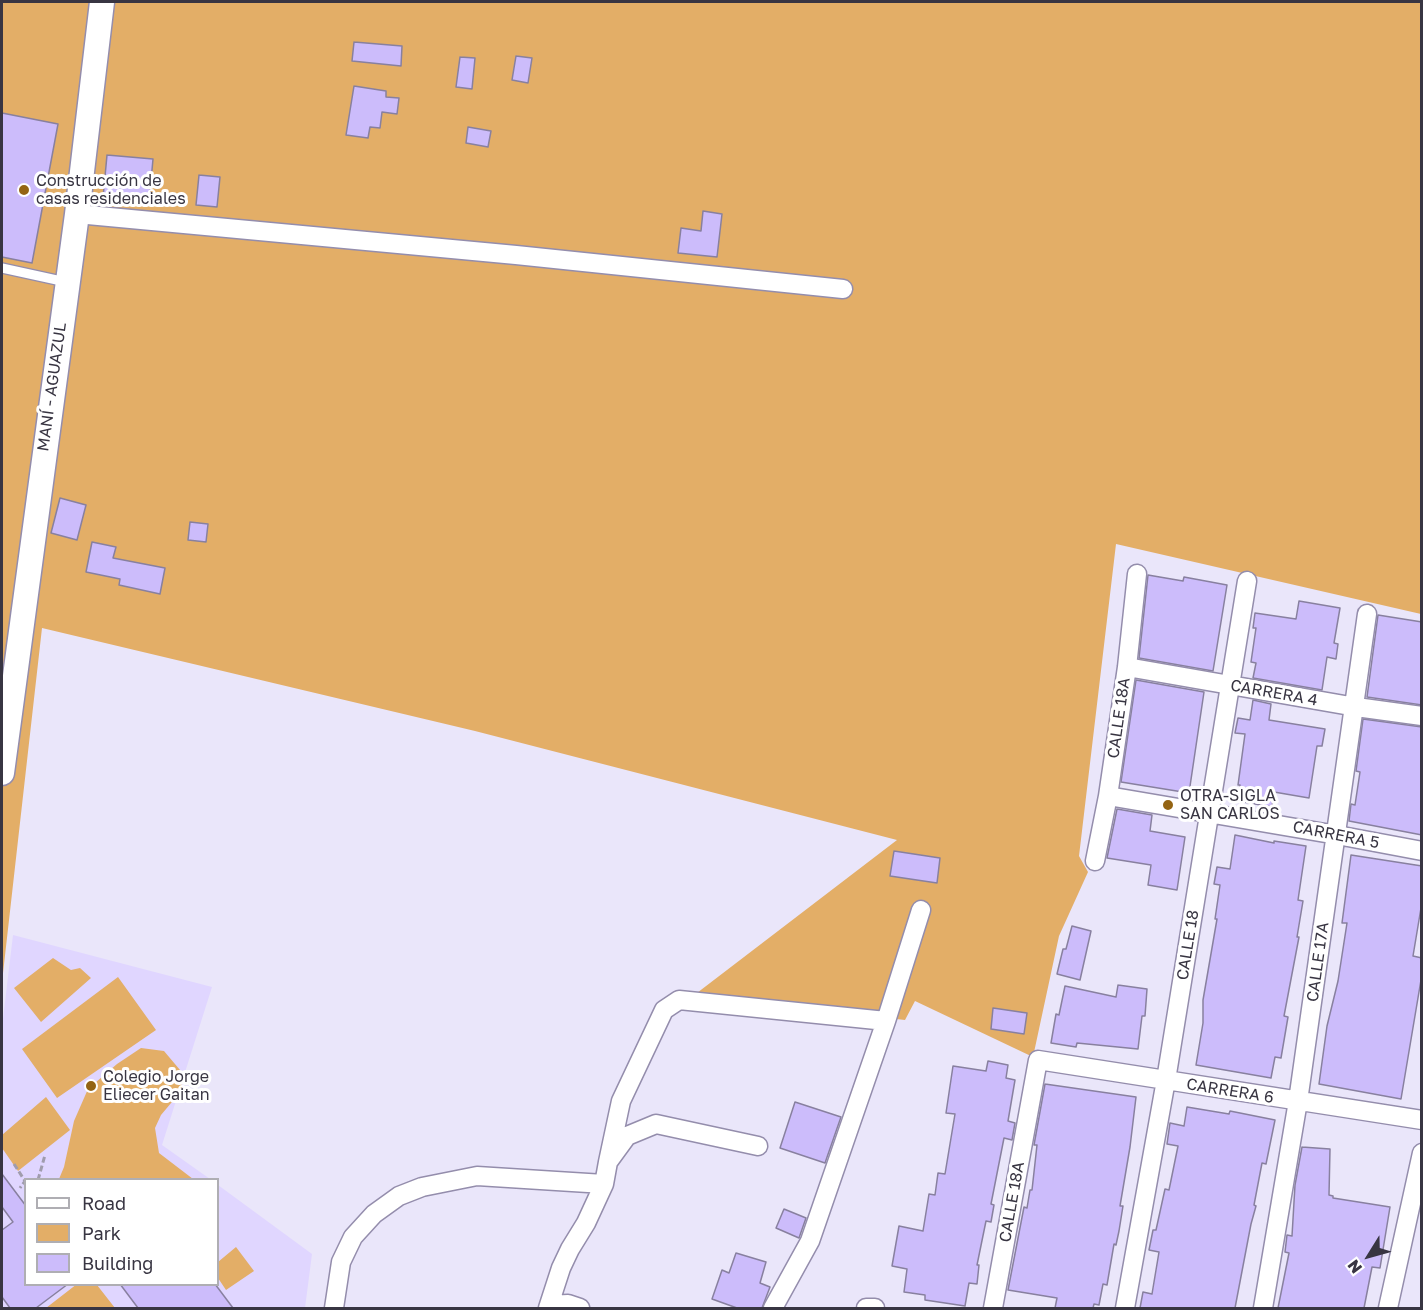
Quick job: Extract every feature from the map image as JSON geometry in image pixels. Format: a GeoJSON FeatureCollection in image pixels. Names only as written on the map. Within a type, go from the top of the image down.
{"type":"FeatureCollection","features":[{"type":"Feature","properties":{"kind":"street","name":"MANÍ - AGUAZUL"},"geometry":{"type":"LineString","coordinates":[[2,773],[102,2]]}},
{"type":"Feature","properties":{"kind":"street"},"geometry":{"type":"LineString","coordinates":[[76,214],[505,254],[843,289]]}},
{"type":"Feature","properties":{"kind":"street","name":"CALLE 18A"},"geometry":{"type":"LineString","coordinates":[[1095,861],[1108,796],[1127,667],[1137,574]]}},
{"type":"Feature","properties":{"kind":"street","name":"CALLE 18"},"geometry":{"type":"LineString","coordinates":[[1125,1308],[1166,1080],[1247,580]]}},
{"type":"Feature","properties":{"kind":"street","name":"CALLE 17A"},"geometry":{"type":"LineString","coordinates":[[1263,1308],[1298,1101],[1368,614]]}},
{"type":"Feature","properties":{"kind":"street","name":"CARRERA 4"},"geometry":{"type":"LineString","coordinates":[[1127,667],[1356,707],[1422,716]]}},
{"type":"Feature","properties":{"kind":"street","name":"CARRERA 5"},"geometry":{"type":"LineString","coordinates":[[1108,796],[1422,851]]}},
{"type":"Feature","properties":{"kind":"street"},"geometry":{"type":"LineString","coordinates":[[773,1308],[810,1241],[886,1021],[921,910]]}},
{"type":"Feature","properties":{"kind":"street"},"geometry":{"type":"LineString","coordinates":[[580,1308],[568,1305],[549,1307],[566,1258],[586,1223],[604,1184],[621,1101],[664,1010],[679,1000],[886,1021]]}},
{"type":"Feature","properties":{"kind":"street","name":"CALLE 18A"},"geometry":{"type":"LineString","coordinates":[[993,1308],[1038,1060]]}},
{"type":"Feature","properties":{"kind":"street","name":"CARRERA 6"},"geometry":{"type":"LineString","coordinates":[[1038,1060],[1422,1120]]}},
{"type":"Feature","properties":{"kind":"street"},"geometry":{"type":"LineString","coordinates":[[608,1162],[627,1136],[656,1124],[758,1146]]}},
{"type":"Feature","properties":{"kind":"street"},"geometry":{"type":"LineString","coordinates":[[1388,1308],[1422,1153]]}},
{"type":"Feature","properties":{"kind":"street"},"geometry":{"type":"LineString","coordinates":[[334,1308],[340,1262],[353,1238],[374,1215],[399,1196],[422,1187],[477,1176],[604,1184]]}},
{"type":"Feature","properties":{"kind":"lane"},"geometry":{"type":"LineString","coordinates":[[2,268],[66,282]]}},
{"type":"Feature","properties":{"kind":"path"},"geometry":{"type":"LineString","coordinates":[[38,1178],[45,1155]]}},
{"type":"Feature","properties":{"kind":"path"},"geometry":{"type":"LineString","coordinates":[[14,1164],[24,1179]]}},
{"type":"Feature","properties":{"kind":"path"},"geometry":{"type":"LineString","coordinates":[[20,1188],[24,1182]]}},
{"type":"Feature","properties":{"kind":"shaded area","name":"Colegio Jorge Eliecer Gaitan"},"geometry":{"type":"Polygon","coordinates":[[[13,935],[212,987],[162,1145],[209,1178],[24,1178],[24,1286],[219,1286],[219,1186],[312,1254],[305,1308],[2,1308],[2,1027],[13,935]]]}},
{"type":"Feature","properties":{"kind":"green space"},"geometry":{"type":"Polygon","coordinates":[[[2,2],[1421,2],[1421,614],[1116,544],[1079,856],[1088,872],[1059,936],[1033,1057],[915,1001],[905,1020],[693,996],[897,840],[475,731],[42,628],[2,982],[2,2]]]}},
{"type":"Feature","properties":{"kind":"green space"},"geometry":{"type":"Polygon","coordinates":[[[53,958],[71,970],[80,968],[91,978],[41,1022],[14,988],[53,958]]]}},
{"type":"Feature","properties":{"kind":"green space"},"geometry":{"type":"Polygon","coordinates":[[[118,977],[156,1030],[57,1098],[22,1049],[118,977]]]}},
{"type":"Feature","properties":{"kind":"green space"},"geometry":{"type":"Polygon","coordinates":[[[141,1048],[164,1051],[180,1070],[182,1090],[161,1115],[155,1128],[159,1153],[192,1178],[59,1178],[74,1121],[88,1089],[117,1064],[141,1048]]]}},
{"type":"Feature","properties":{"kind":"green space"},"geometry":{"type":"Polygon","coordinates":[[[46,1097],[70,1130],[18,1171],[2,1148],[2,1135],[46,1097]]]}},
{"type":"Feature","properties":{"kind":"green space"},"geometry":{"type":"Polygon","coordinates":[[[236,1247],[254,1271],[226,1290],[219,1280],[219,1261],[236,1247]]]}},
{"type":"Feature","properties":{"kind":"green space"},"geometry":{"type":"Polygon","coordinates":[[[74,1286],[98,1286],[115,1308],[46,1308],[74,1286]]]}},
{"type":"Feature","properties":{"kind":"building"},"geometry":{"type":"Polygon","coordinates":[[[354,42],[402,46],[401,66],[352,61],[354,42]]]}},
{"type":"Feature","properties":{"kind":"building"},"geometry":{"type":"Polygon","coordinates":[[[516,56],[532,58],[528,83],[512,80],[516,56]]]}},
{"type":"Feature","properties":{"kind":"building"},"geometry":{"type":"Polygon","coordinates":[[[460,57],[475,58],[472,89],[456,87],[460,57]]]}},
{"type":"Feature","properties":{"kind":"building"},"geometry":{"type":"Polygon","coordinates":[[[354,86],[386,91],[386,97],[399,98],[397,114],[382,112],[380,128],[370,127],[368,138],[346,135],[354,86]]]}},
{"type":"Feature","properties":{"kind":"building","name":"Construcción de casas residenciales"},"geometry":{"type":"Polygon","coordinates":[[[2,113],[58,124],[32,263],[2,257],[2,113]]]}},
{"type":"Feature","properties":{"kind":"building"},"geometry":{"type":"Polygon","coordinates":[[[468,127],[491,131],[488,147],[466,143],[468,127]]]}},
{"type":"Feature","properties":{"kind":"building"},"geometry":{"type":"Polygon","coordinates":[[[107,155],[153,159],[149,203],[103,198],[107,155]]]}},
{"type":"Feature","properties":{"kind":"building"},"geometry":{"type":"Polygon","coordinates":[[[199,175],[220,177],[217,207],[196,205],[199,175]]]}},
{"type":"Feature","properties":{"kind":"building"},"geometry":{"type":"Polygon","coordinates":[[[703,211],[722,214],[717,257],[678,253],[681,228],[701,231],[703,211]]]}},
{"type":"Feature","properties":{"kind":"building"},"geometry":{"type":"Polygon","coordinates":[[[60,498],[86,505],[77,540],[51,533],[60,498]]]}},
{"type":"Feature","properties":{"kind":"building"},"geometry":{"type":"Polygon","coordinates":[[[190,522],[208,524],[206,542],[188,540],[190,522]]]}},
{"type":"Feature","properties":{"kind":"building"},"geometry":{"type":"Polygon","coordinates":[[[92,542],[116,547],[113,558],[165,568],[160,594],[119,585],[120,579],[86,572],[92,542]]]}},
{"type":"Feature","properties":{"kind":"building"},"geometry":{"type":"Polygon","coordinates":[[[1148,575],[1183,581],[1184,577],[1227,585],[1213,671],[1139,658],[1148,575]]]}},
{"type":"Feature","properties":{"kind":"building"},"geometry":{"type":"Polygon","coordinates":[[[1299,601],[1340,608],[1334,643],[1338,644],[1336,659],[1327,657],[1322,690],[1253,678],[1256,663],[1251,662],[1256,628],[1253,628],[1255,613],[1296,619],[1299,601]]]}},
{"type":"Feature","properties":{"kind":"building"},"geometry":{"type":"Polygon","coordinates":[[[1378,615],[1422,622],[1422,705],[1367,697],[1378,615]]]}},
{"type":"Feature","properties":{"kind":"building"},"geometry":{"type":"Polygon","coordinates":[[[1136,680],[1204,692],[1189,793],[1121,782],[1136,680]]]}},
{"type":"Feature","properties":{"kind":"building"},"geometry":{"type":"Polygon","coordinates":[[[1253,700],[1271,704],[1269,720],[1325,729],[1322,746],[1317,746],[1309,798],[1274,792],[1272,807],[1238,801],[1245,734],[1235,733],[1238,718],[1250,720],[1253,700]]]}},
{"type":"Feature","properties":{"kind":"building"},"geometry":{"type":"Polygon","coordinates":[[[1363,719],[1422,727],[1422,835],[1349,821],[1351,804],[1355,805],[1360,772],[1356,771],[1363,719]]]}},
{"type":"Feature","properties":{"kind":"building"},"geometry":{"type":"Polygon","coordinates":[[[1117,809],[1152,815],[1150,831],[1185,837],[1177,890],[1148,885],[1151,865],[1107,858],[1117,809]]]}},
{"type":"Feature","properties":{"kind":"building"},"geometry":{"type":"Polygon","coordinates":[[[1235,835],[1274,843],[1274,841],[1306,846],[1298,900],[1303,901],[1297,937],[1299,937],[1284,1016],[1288,1017],[1281,1058],[1275,1057],[1271,1078],[1196,1065],[1203,1023],[1203,1000],[1217,919],[1215,919],[1220,885],[1214,884],[1217,867],[1230,869],[1235,835]]]}},
{"type":"Feature","properties":{"kind":"building"},"geometry":{"type":"Polygon","coordinates":[[[894,851],[940,858],[937,883],[890,876],[894,851]]]}},
{"type":"Feature","properties":{"kind":"building"},"geometry":{"type":"Polygon","coordinates":[[[1351,855],[1422,866],[1422,902],[1413,956],[1422,958],[1422,974],[1401,1099],[1319,1084],[1327,1026],[1338,981],[1347,923],[1342,923],[1351,855]]]}},
{"type":"Feature","properties":{"kind":"building"},"geometry":{"type":"Polygon","coordinates":[[[1072,926],[1091,931],[1080,980],[1057,974],[1072,926]]]}},
{"type":"Feature","properties":{"kind":"building"},"geometry":{"type":"Polygon","coordinates":[[[1118,985],[1147,989],[1145,1016],[1142,1016],[1138,1049],[1077,1043],[1076,1047],[1051,1043],[1056,1014],[1059,1015],[1065,986],[1116,997],[1118,985]]]}},
{"type":"Feature","properties":{"kind":"building"},"geometry":{"type":"Polygon","coordinates":[[[993,1008],[1027,1013],[1024,1034],[991,1029],[993,1008]]]}},
{"type":"Feature","properties":{"kind":"building"},"geometry":{"type":"Polygon","coordinates":[[[988,1061],[1008,1065],[1006,1078],[1015,1080],[1008,1121],[1015,1123],[1012,1140],[1004,1138],[991,1204],[994,1205],[991,1222],[986,1221],[977,1265],[979,1265],[977,1284],[969,1283],[965,1306],[925,1300],[925,1295],[904,1292],[907,1269],[892,1266],[899,1226],[923,1231],[929,1194],[935,1195],[938,1173],[945,1174],[955,1114],[946,1113],[953,1066],[986,1071],[988,1061]]]}},
{"type":"Feature","properties":{"kind":"building"},"geometry":{"type":"Polygon","coordinates":[[[1045,1084],[1136,1097],[1120,1206],[1123,1206],[1119,1231],[1116,1245],[1114,1244],[1107,1285],[1103,1284],[1099,1305],[1094,1304],[1093,1308],[1055,1308],[1057,1298],[1008,1290],[1024,1207],[1027,1208],[1030,1190],[1032,1190],[1037,1145],[1034,1145],[1045,1084]]]}},
{"type":"Feature","properties":{"kind":"building"},"geometry":{"type":"Polygon","coordinates":[[[795,1102],[841,1117],[825,1163],[780,1148],[795,1102]]]}},
{"type":"Feature","properties":{"kind":"building"},"geometry":{"type":"Polygon","coordinates":[[[1187,1107],[1229,1114],[1230,1111],[1275,1120],[1266,1164],[1262,1163],[1254,1205],[1256,1206],[1235,1308],[1140,1308],[1143,1292],[1152,1294],[1159,1252],[1149,1250],[1165,1189],[1169,1190],[1178,1146],[1167,1144],[1170,1123],[1184,1126],[1187,1107]]]}},
{"type":"Feature","properties":{"kind":"building"},"geometry":{"type":"Polygon","coordinates":[[[1302,1147],[1330,1149],[1329,1195],[1333,1198],[1390,1207],[1380,1268],[1372,1267],[1364,1308],[1278,1308],[1289,1253],[1285,1252],[1287,1235],[1292,1236],[1295,1185],[1302,1147]]]}},
{"type":"Feature","properties":{"kind":"building"},"geometry":{"type":"Polygon","coordinates":[[[2,1174],[24,1203],[24,1286],[65,1286],[36,1308],[10,1308],[2,1297],[2,1230],[13,1222],[2,1207],[2,1174]]]}},
{"type":"Feature","properties":{"kind":"building"},"geometry":{"type":"Polygon","coordinates":[[[784,1209],[806,1218],[799,1238],[776,1228],[784,1209]]]}},
{"type":"Feature","properties":{"kind":"building"},"geometry":{"type":"Polygon","coordinates":[[[736,1253],[766,1262],[760,1283],[770,1287],[762,1308],[737,1308],[712,1299],[722,1270],[729,1273],[736,1253]]]}},
{"type":"Feature","properties":{"kind":"building"},"geometry":{"type":"Polygon","coordinates":[[[122,1286],[216,1286],[233,1308],[138,1308],[122,1286]]]}},
{"type":"Feature","properties":{"kind":"place","name":"Construcción de casas residenciales"},"geometry":{"type":"Point","coordinates":[24,190]}},
{"type":"Feature","properties":{"kind":"place","name":"OTRA-SIGLA SAN CARLOS"},"geometry":{"type":"Point","coordinates":[1168,805]}},
{"type":"Feature","properties":{"kind":"place","name":"Colegio Jorge Eliecer Gaitan"},"geometry":{"type":"Point","coordinates":[91,1086]}}]}
